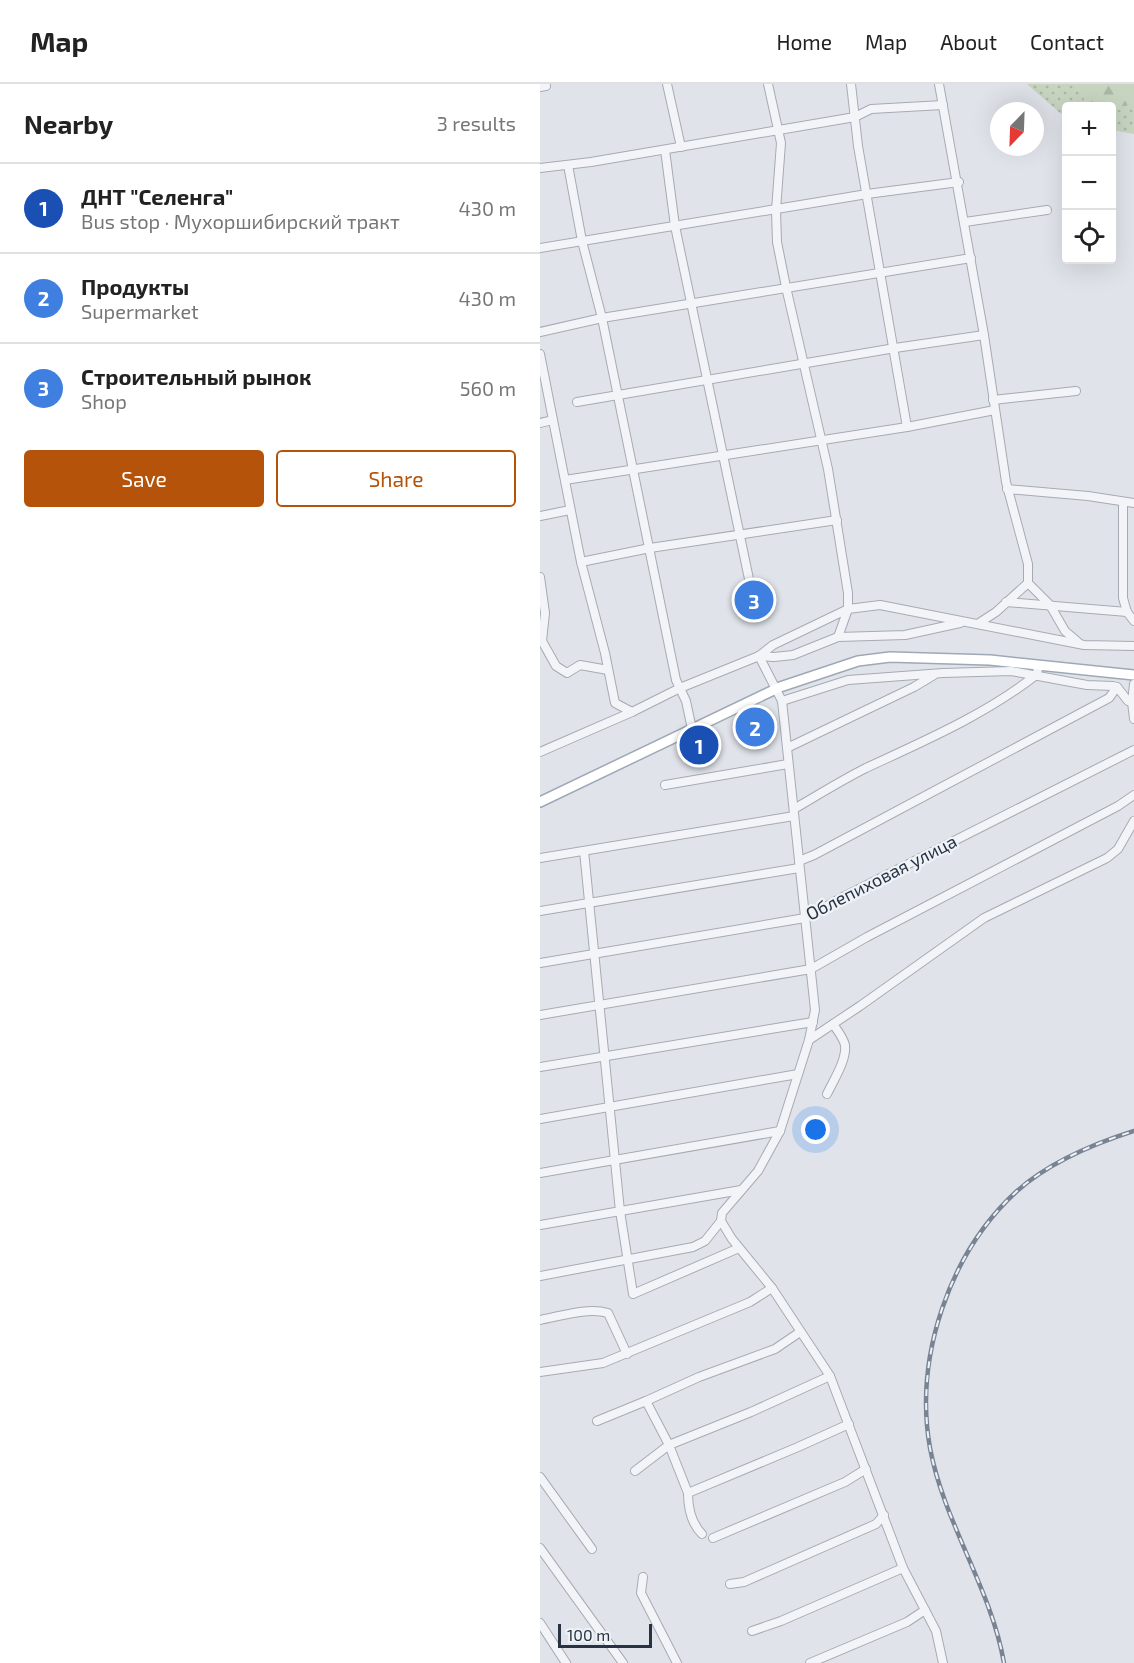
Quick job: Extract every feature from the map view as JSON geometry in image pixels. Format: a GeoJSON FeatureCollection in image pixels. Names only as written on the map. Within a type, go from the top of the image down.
{"type":"FeatureCollection","features":[{"type":"Feature","properties":{"kind":"main road"},"geometry":{"type":"LineString","coordinates":[[540,802],[776,689],[858,661],[890,657],[990,660],[1037,670],[1134,675]]}},
{"type":"Feature","properties":{"kind":"street"},"geometry":{"type":"LineString","coordinates":[[667,84],[681,147]]}},
{"type":"Feature","properties":{"kind":"street"},"geometry":{"type":"LineString","coordinates":[[768,84],[781,143],[776,210],[777,242],[822,441],[848,593],[848,609],[838,637]]}},
{"type":"Feature","properties":{"kind":"street"},"geometry":{"type":"LineString","coordinates":[[851,84],[858,146],[907,427]]}},
{"type":"Feature","properties":{"kind":"street"},"geometry":{"type":"LineString","coordinates":[[939,84],[966,222],[1007,489],[1028,564],[1028,583],[1050,605],[1072,639],[1084,645]]}},
{"type":"Feature","properties":{"kind":"street"},"geometry":{"type":"LineString","coordinates":[[540,168],[665,150],[779,128],[855,117],[871,109],[943,105]]}},
{"type":"Feature","properties":{"kind":"street"},"geometry":{"type":"LineString","coordinates":[[665,150],[675,226],[748,579]]}},
{"type":"Feature","properties":{"kind":"street"},"geometry":{"type":"LineString","coordinates":[[568,165],[582,241],[602,318],[618,394],[676,680],[686,701],[692,729]]}},
{"type":"Feature","properties":{"kind":"street"},"geometry":{"type":"LineString","coordinates":[[540,248],[959,182]]}},
{"type":"Feature","properties":{"kind":"street"},"geometry":{"type":"LineString","coordinates":[[966,222],[1047,210]]}},
{"type":"Feature","properties":{"kind":"street"},"geometry":{"type":"LineString","coordinates":[[540,332],[691,302],[971,258]]}},
{"type":"Feature","properties":{"kind":"street"},"geometry":{"type":"LineString","coordinates":[[577,402],[984,335]]}},
{"type":"Feature","properties":{"kind":"street"},"geometry":{"type":"LineString","coordinates":[[540,354],[581,562],[595,610],[615,703],[632,712]]}},
{"type":"Feature","properties":{"kind":"street"},"geometry":{"type":"LineString","coordinates":[[993,400],[1076,391]]}},
{"type":"Feature","properties":{"kind":"street"},"geometry":{"type":"LineString","coordinates":[[564,480],[822,441],[995,410]]}},
{"type":"Feature","properties":{"kind":"street"},"geometry":{"type":"LineString","coordinates":[[540,423],[552,420]]}},
{"type":"Feature","properties":{"kind":"street"},"geometry":{"type":"LineString","coordinates":[[1007,489],[1088,496],[1134,503]]}},
{"type":"Feature","properties":{"kind":"street"},"geometry":{"type":"LineString","coordinates":[[1123,502],[1123,598],[1127,612],[1134,621]]}},
{"type":"Feature","properties":{"kind":"street"},"geometry":{"type":"LineString","coordinates":[[540,516],[570,510]]}},
{"type":"Feature","properties":{"kind":"street"},"geometry":{"type":"LineString","coordinates":[[581,562],[650,548],[837,520]]}},
{"type":"Feature","properties":{"kind":"street"},"geometry":{"type":"LineString","coordinates":[[540,577],[545,613],[542,641],[556,666],[567,672],[580,665],[608,670]]}},
{"type":"Feature","properties":{"kind":"street"},"geometry":{"type":"LineString","coordinates":[[979,623],[1028,583]]}},
{"type":"Feature","properties":{"kind":"street"},"geometry":{"type":"LineString","coordinates":[[1006,602],[1127,612]]}},
{"type":"Feature","properties":{"kind":"street"},"geometry":{"type":"LineString","coordinates":[[540,752],[632,712],[680,688],[759,656],[773,645],[848,609],[880,604],[1084,645],[1134,646]]}},
{"type":"Feature","properties":{"kind":"street"},"geometry":{"type":"LineString","coordinates":[[759,656],[793,655],[838,637],[904,635],[963,622]]}},
{"type":"Feature","properties":{"kind":"street"},"geometry":{"type":"LineString","coordinates":[[540,1276],[693,1247],[705,1241],[721,1221],[722,1213],[758,1171],[780,1131],[809,1040],[815,1010],[782,701],[759,656]]}},
{"type":"Feature","properties":{"kind":"street"},"geometry":{"type":"LineString","coordinates":[[782,701],[848,680],[1037,670],[1087,685],[1117,687],[1128,701],[1133,702]]}},
{"type":"Feature","properties":{"kind":"street"},"geometry":{"type":"LineString","coordinates":[[540,858],[794,812],[865,769],[982,712],[1037,670]]}},
{"type":"Feature","properties":{"kind":"street"},"geometry":{"type":"LineString","coordinates":[[787,748],[935,675]]}},
{"type":"Feature","properties":{"kind":"street"},"geometry":{"type":"LineString","coordinates":[[1134,684],[1134,719]]}},
{"type":"Feature","properties":{"kind":"street"},"geometry":{"type":"LineString","coordinates":[[540,911],[799,864],[1109,698],[1117,687]]}},
{"type":"Feature","properties":{"kind":"street","name":"Облепиховая улица"},"geometry":{"type":"LineString","coordinates":[[540,963],[806,918],[855,890],[1134,750]]}},
{"type":"Feature","properties":{"kind":"street"},"geometry":{"type":"LineString","coordinates":[[665,785],[788,764]]}},
{"type":"Feature","properties":{"kind":"street"},"geometry":{"type":"LineString","coordinates":[[540,1015],[811,969],[867,937],[1097,817],[1134,795]]}},
{"type":"Feature","properties":{"kind":"street"},"geometry":{"type":"LineString","coordinates":[[809,1040],[984,918],[1107,858],[1118,849],[1134,821]]}},
{"type":"Feature","properties":{"kind":"street"},"geometry":{"type":"LineString","coordinates":[[584,851],[620,1211],[633,1294],[739,1248]]}},
{"type":"Feature","properties":{"kind":"street"},"geometry":{"type":"LineString","coordinates":[[540,1067],[813,1022]]}},
{"type":"Feature","properties":{"kind":"street"},"geometry":{"type":"LineString","coordinates":[[827,1094],[844,1053],[845,1045],[833,1024]]}},
{"type":"Feature","properties":{"kind":"street"},"geometry":{"type":"LineString","coordinates":[[540,1119],[798,1074]]}},
{"type":"Feature","properties":{"kind":"street"},"geometry":{"type":"LineString","coordinates":[[540,1173],[780,1131]]}},
{"type":"Feature","properties":{"kind":"street"},"geometry":{"type":"LineString","coordinates":[[540,1225],[741,1190]]}},
{"type":"Feature","properties":{"kind":"street"},"geometry":{"type":"LineString","coordinates":[[721,1221],[739,1248],[772,1288],[830,1376],[903,1568],[936,1631],[943,1663]]}},
{"type":"Feature","properties":{"kind":"street"},"geometry":{"type":"LineString","coordinates":[[540,1372],[603,1363],[750,1302],[772,1288]]}},
{"type":"Feature","properties":{"kind":"street"},"geometry":{"type":"LineString","coordinates":[[540,1320],[579,1313],[601,1311],[608,1313],[627,1354]]}},
{"type":"Feature","properties":{"kind":"street"},"geometry":{"type":"LineString","coordinates":[[597,1421],[699,1377],[775,1348],[800,1332]]}},
{"type":"Feature","properties":{"kind":"street"},"geometry":{"type":"LineString","coordinates":[[635,1471],[669,1445],[751,1412],[830,1376]]}},
{"type":"Feature","properties":{"kind":"street"},"geometry":{"type":"LineString","coordinates":[[646,1401],[669,1445],[688,1493],[688,1508],[696,1528],[702,1534]]}},
{"type":"Feature","properties":{"kind":"street"},"geometry":{"type":"LineString","coordinates":[[688,1493],[798,1448],[849,1424]]}},
{"type":"Feature","properties":{"kind":"street"},"geometry":{"type":"LineString","coordinates":[[713,1538],[836,1486],[866,1469]]}},
{"type":"Feature","properties":{"kind":"street"},"geometry":{"type":"LineString","coordinates":[[540,1477],[592,1550]]}},
{"type":"Feature","properties":{"kind":"street"},"geometry":{"type":"LineString","coordinates":[[730,1584],[744,1581],[845,1538],[876,1524],[884,1515]]}},
{"type":"Feature","properties":{"kind":"street"},"geometry":{"type":"LineString","coordinates":[[540,1548],[623,1663]]}},
{"type":"Feature","properties":{"kind":"street"},"geometry":{"type":"LineString","coordinates":[[752,1631],[781,1621],[903,1568]]}},
{"type":"Feature","properties":{"kind":"street"},"geometry":{"type":"LineString","coordinates":[[643,1577],[641,1593],[677,1663]]}},
{"type":"Feature","properties":{"kind":"street"},"geometry":{"type":"LineString","coordinates":[[810,1663],[907,1622],[925,1610]]}},
{"type":"Feature","properties":{"kind":"street"},"geometry":{"type":"LineString","coordinates":[[540,1623],[566,1663]]}},
{"type":"Feature","properties":{"kind":"green space"},"geometry":{"type":"Polygon","coordinates":[[[1027,84],[1075,84],[1086,102],[1062,102],[1062,114],[1027,84]]]}},
{"type":"Feature","properties":{"kind":"green space"},"geometry":{"type":"Polygon","coordinates":[[[1075,84],[1134,84],[1134,98],[1129,105],[1116,107],[1116,102],[1086,102],[1075,84]]]}},
{"type":"Feature","properties":{"kind":"green space"},"geometry":{"type":"Polygon","coordinates":[[[1134,98],[1134,134],[1116,131],[1116,102],[1086,102],[1134,98]]]}},
{"type":"Feature","properties":{"kind":"railway"},"geometry":{"type":"LineString","coordinates":[[1004,1663],[989,1608],[946,1503],[930,1448],[926,1414],[927,1379],[933,1343],[942,1309],[955,1276],[972,1245],[993,1216],[1017,1191],[1043,1171],[1088,1148],[1134,1131]]}},
{"type":"Feature","properties":{"kind":"place","name":"Строительный рынок"},"geometry":{"type":"Point","coordinates":[754,600]}},
{"type":"Feature","properties":{"kind":"place","name":"Продукты"},"geometry":{"type":"Point","coordinates":[755,727]}},
{"type":"Feature","properties":{"kind":"place","name":"ДНТ \"Селенга\""},"geometry":{"type":"Point","coordinates":[699,745]}}]}
